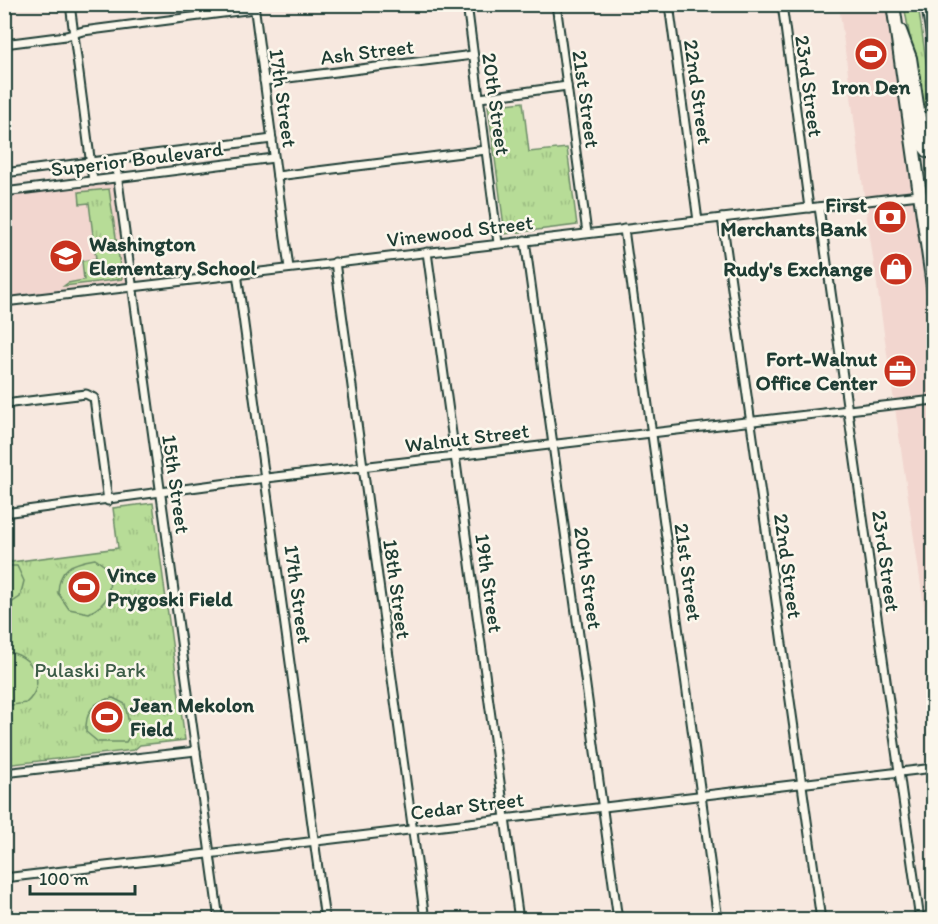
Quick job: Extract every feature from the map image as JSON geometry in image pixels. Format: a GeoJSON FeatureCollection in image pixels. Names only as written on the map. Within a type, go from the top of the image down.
{"type":"FeatureCollection","features":[{"type":"Feature","properties":{"kind":"main road"},"geometry":{"type":"LineString","coordinates":[[893,4],[933,292]]}},
{"type":"Feature","properties":{"kind":"main road"},"geometry":{"type":"LineString","coordinates":[[928,4],[933,43]]}},
{"type":"Feature","properties":{"kind":"main road"},"geometry":{"type":"LineString","coordinates":[[895,22],[908,45],[923,145],[928,151],[933,152]]}},
{"type":"Feature","properties":{"kind":"main road"},"geometry":{"type":"LineString","coordinates":[[924,229],[933,218]]}},
{"type":"Feature","properties":{"kind":"main road"},"geometry":{"type":"LineString","coordinates":[[927,247],[933,264]]}},
{"type":"Feature","properties":{"kind":"street"},"geometry":{"type":"LineString","coordinates":[[70,4],[93,181]]}},
{"type":"Feature","properties":{"kind":"street","name":"20th Street"},"geometry":{"type":"LineString","coordinates":[[467,4],[498,243]]}},
{"type":"Feature","properties":{"kind":"street","name":"21st Street"},"geometry":{"type":"LineString","coordinates":[[556,4],[587,233]]}},
{"type":"Feature","properties":{"kind":"street","name":"22nd Street"},"geometry":{"type":"LineString","coordinates":[[669,4],[698,220]]}},
{"type":"Feature","properties":{"kind":"street","name":"23rd Street"},"geometry":{"type":"LineString","coordinates":[[782,4],[808,208]]}},
{"type":"Feature","properties":{"kind":"street"},"geometry":{"type":"LineString","coordinates":[[4,44],[254,7]]}},
{"type":"Feature","properties":{"kind":"street","name":"17th Street"},"geometry":{"type":"LineString","coordinates":[[254,7],[289,268]]}},
{"type":"Feature","properties":{"kind":"street","name":"Ash Street"},"geometry":{"type":"LineString","coordinates":[[264,81],[473,55]]}},
{"type":"Feature","properties":{"kind":"street"},"geometry":{"type":"LineString","coordinates":[[480,98],[567,86]]}},
{"type":"Feature","properties":{"kind":"street","name":"Superior Boulevard"},"geometry":{"type":"LineString","coordinates":[[4,173],[272,139]]}},
{"type":"Feature","properties":{"kind":"street"},"geometry":{"type":"LineString","coordinates":[[277,176],[486,150]]}},
{"type":"Feature","properties":{"kind":"street","name":"Superior Boulevard"},"geometry":{"type":"LineString","coordinates":[[4,192],[274,158]]}},
{"type":"Feature","properties":{"kind":"street","name":"15th Street"},"geometry":{"type":"LineString","coordinates":[[115,159],[219,920]]}},
{"type":"Feature","properties":{"kind":"street","name":"Vinewood Street"},"geometry":{"type":"LineString","coordinates":[[4,302],[919,195]]}},
{"type":"Feature","properties":{"kind":"street","name":"23rd Street"},"geometry":{"type":"LineString","coordinates":[[819,207],[920,920]]}},
{"type":"Feature","properties":{"kind":"street","name":"22nd Street"},"geometry":{"type":"LineString","coordinates":[[722,218],[821,920]]}},
{"type":"Feature","properties":{"kind":"street","name":"21st Street"},"geometry":{"type":"LineString","coordinates":[[624,229],[718,920]]}},
{"type":"Feature","properties":{"kind":"street","name":"20th Street"},"geometry":{"type":"LineString","coordinates":[[525,240],[618,920]]}},
{"type":"Feature","properties":{"kind":"street","name":"19th Street"},"geometry":{"type":"LineString","coordinates":[[427,252],[519,920]]}},
{"type":"Feature","properties":{"kind":"street","name":"18th Street"},"geometry":{"type":"LineString","coordinates":[[335,262],[425,920]]}},
{"type":"Feature","properties":{"kind":"street","name":"17th Street"},"geometry":{"type":"LineString","coordinates":[[237,273],[325,920]]}},
{"type":"Feature","properties":{"kind":"street"},"geometry":{"type":"LineString","coordinates":[[4,404],[86,394],[94,398],[108,501]]}},
{"type":"Feature","properties":{"kind":"street","name":"Walnut Street"},"geometry":{"type":"LineString","coordinates":[[4,513],[108,501],[265,478],[933,400]]}},
{"type":"Feature","properties":{"kind":"street"},"geometry":{"type":"LineString","coordinates":[[4,773],[196,751]]}},
{"type":"Feature","properties":{"kind":"street","name":"Cedar Street"},"geometry":{"type":"LineString","coordinates":[[4,878],[933,768]]}},
{"type":"Feature","properties":{"kind":"shaded area"},"geometry":{"type":"Polygon","coordinates":[[[839,5],[893,5],[934,293],[933,668],[866,210],[839,5]]]}},
{"type":"Feature","properties":{"kind":"shaded area","name":"Washington Elementary School"},"geometry":{"type":"Polygon","coordinates":[[[117,178],[132,286],[5,302],[4,192],[117,178]]]}},
{"type":"Feature","properties":{"kind":"green space"},"geometry":{"type":"Polygon","coordinates":[[[904,5],[918,5],[933,109],[933,143],[928,139],[904,5]]]}},
{"type":"Feature","properties":{"kind":"green space"},"geometry":{"type":"Polygon","coordinates":[[[523,102],[529,152],[567,148],[577,225],[505,234],[488,106],[523,102]]]}},
{"type":"Feature","properties":{"kind":"green space"},"geometry":{"type":"Polygon","coordinates":[[[109,189],[122,279],[64,286],[84,280],[82,261],[96,259],[89,203],[80,204],[79,192],[109,189]]]}},
{"type":"Feature","properties":{"kind":"green space","name":"Pulaski Park"},"geometry":{"type":"Polygon","coordinates":[[[153,503],[185,740],[140,745],[134,750],[5,765],[4,563],[118,548],[113,508],[153,503]]]}},
{"type":"Feature","properties":{"kind":"green space","name":"Vince Prygoski Field"},"geometry":{"type":"Polygon","coordinates":[[[95,559],[109,569],[108,596],[101,605],[89,613],[69,609],[58,593],[61,577],[73,565],[95,559]]]}},
{"type":"Feature","properties":{"kind":"green space"},"geometry":{"type":"Polygon","coordinates":[[[4,566],[17,566],[24,581],[20,597],[5,607],[4,566]]]}},
{"type":"Feature","properties":{"kind":"green space"},"geometry":{"type":"Polygon","coordinates":[[[5,652],[23,658],[34,670],[37,678],[36,687],[26,703],[5,706],[5,652]]]}},
{"type":"Feature","properties":{"kind":"green space","name":"Jean Mekolon Field"},"geometry":{"type":"Polygon","coordinates":[[[113,698],[125,704],[131,734],[126,742],[98,742],[86,732],[89,713],[95,705],[113,698]]]}},
{"type":"Feature","properties":{"kind":"place","name":"Iron Den"},"geometry":{"type":"Point","coordinates":[871,54]}},
{"type":"Feature","properties":{"kind":"place","name":"First Merchants Bank"},"geometry":{"type":"Point","coordinates":[890,217]}},
{"type":"Feature","properties":{"kind":"place","name":"Washington Elementary School"},"geometry":{"type":"Point","coordinates":[66,256]}},
{"type":"Feature","properties":{"kind":"place","name":"Rudy's Exchange"},"geometry":{"type":"Point","coordinates":[896,269]}},
{"type":"Feature","properties":{"kind":"place","name":"Fort-Walnut Office Center"},"geometry":{"type":"Point","coordinates":[900,371]}},
{"type":"Feature","properties":{"kind":"place","name":"Vince Prygoski Field"},"geometry":{"type":"Point","coordinates":[84,587]}},
{"type":"Feature","properties":{"kind":"place","name":"Jean Mekolon Field"},"geometry":{"type":"Point","coordinates":[107,717]}}]}
